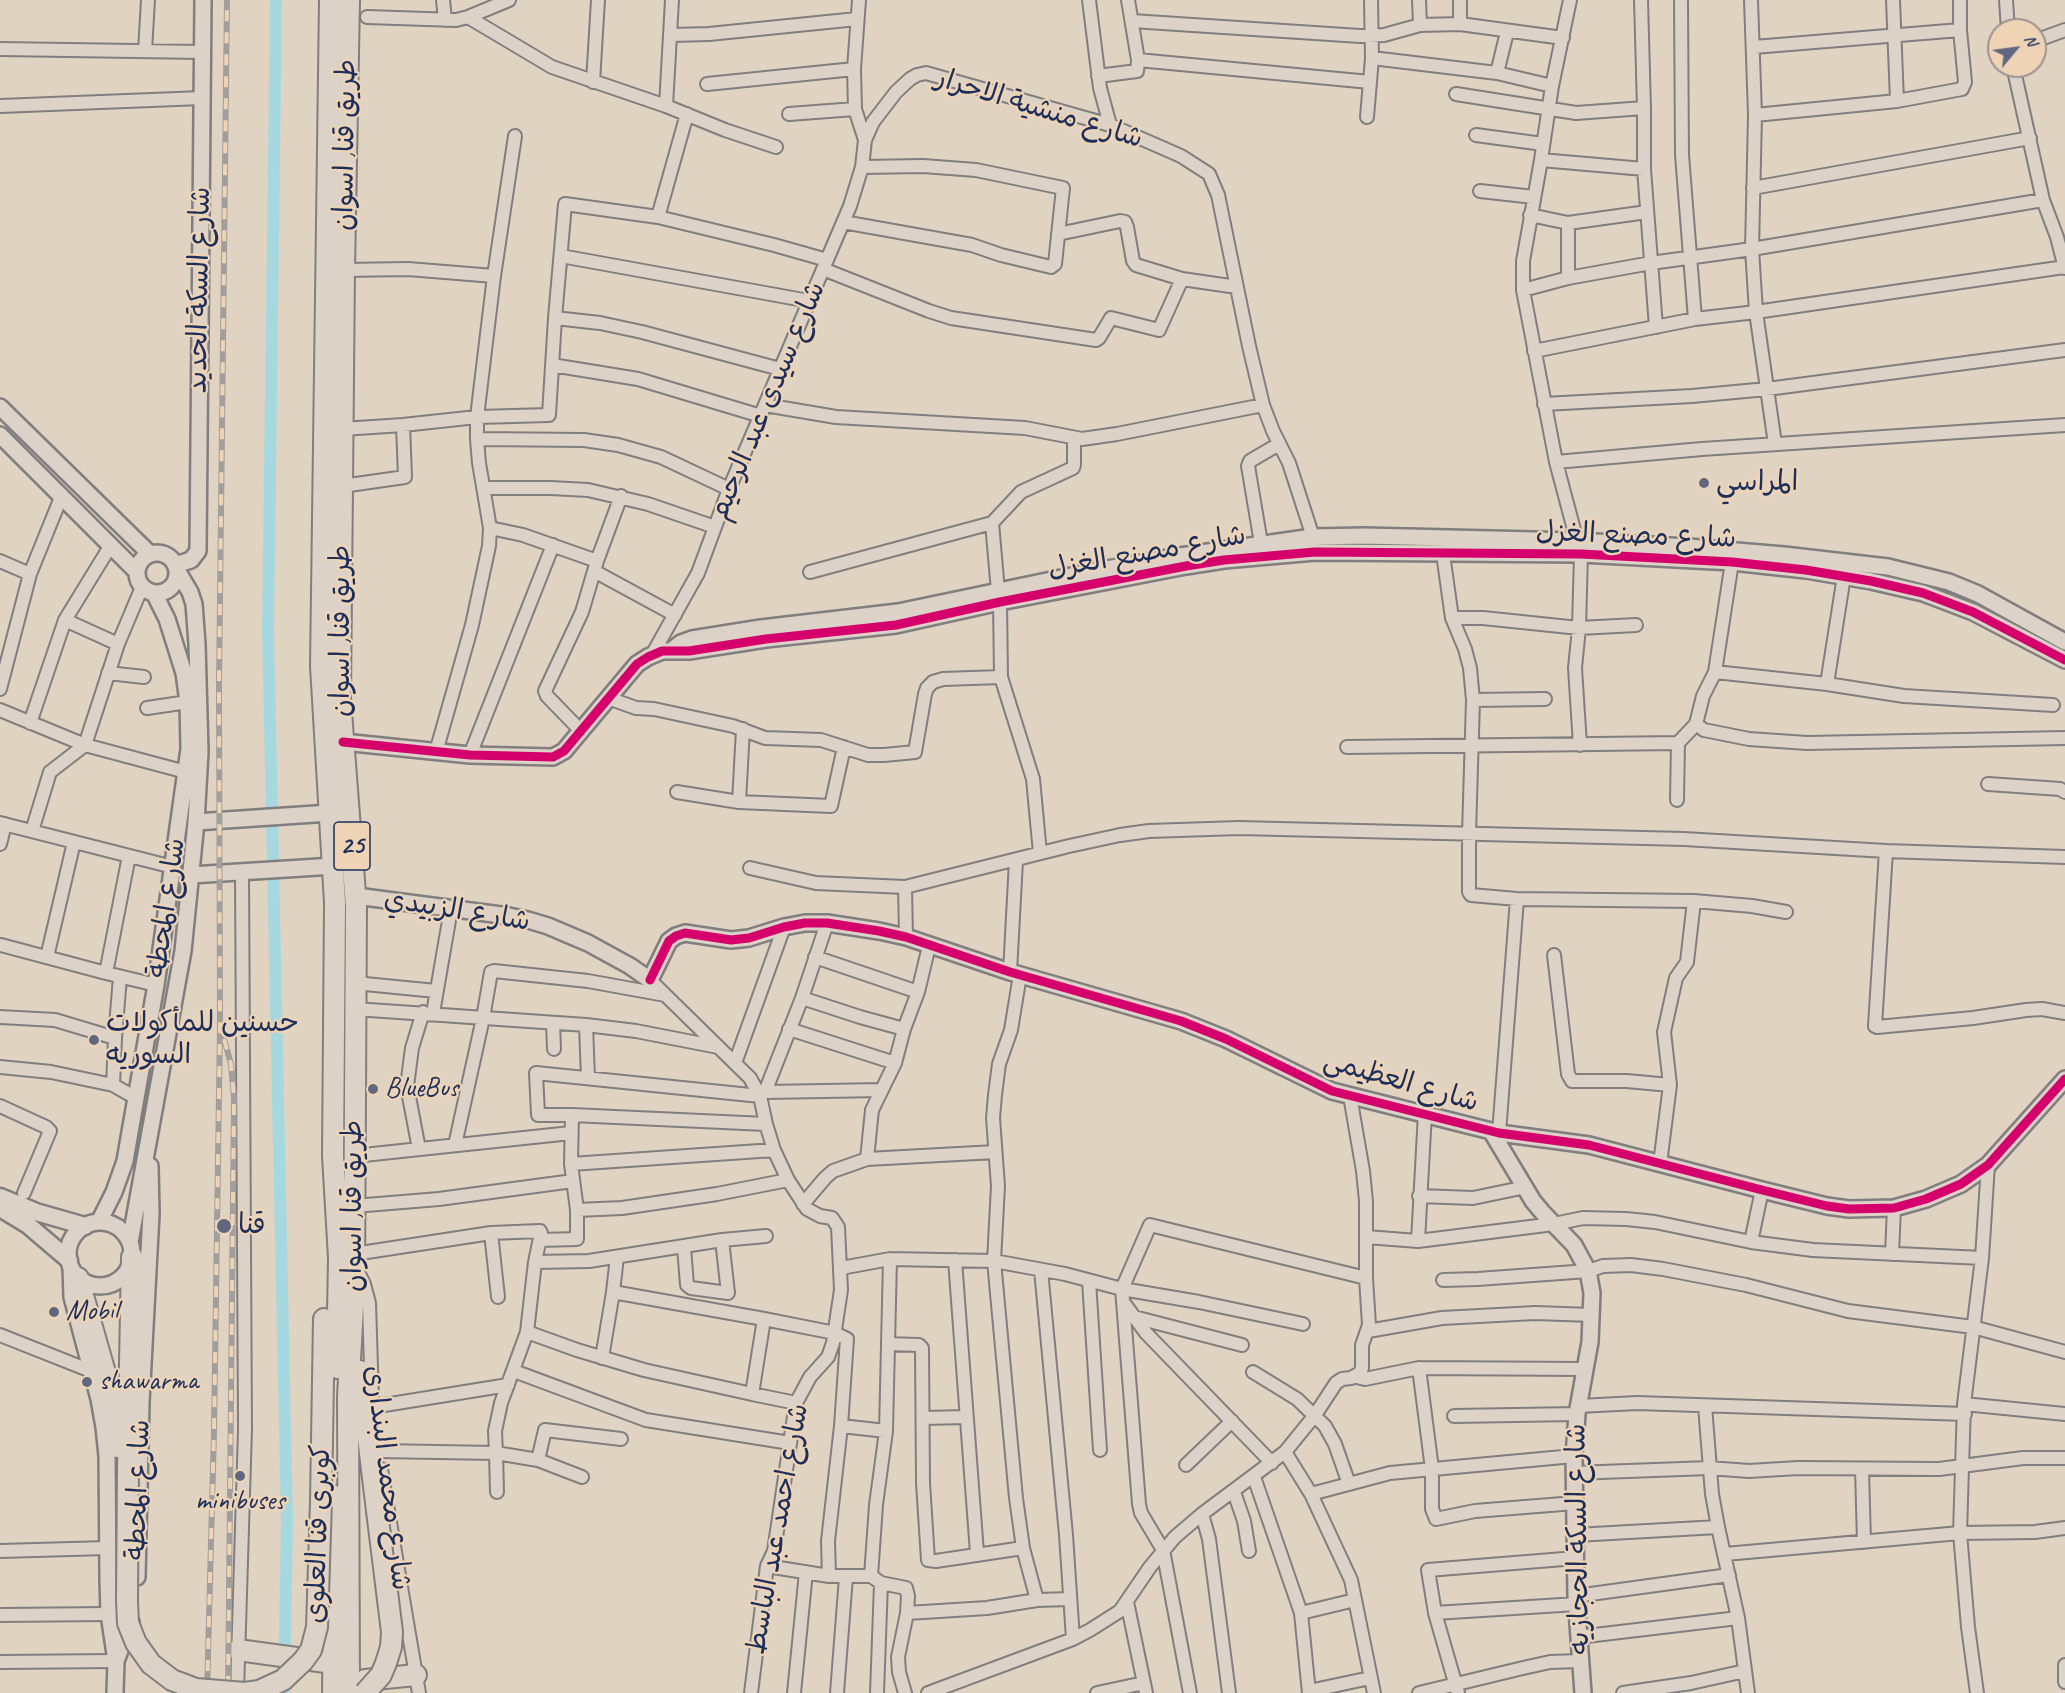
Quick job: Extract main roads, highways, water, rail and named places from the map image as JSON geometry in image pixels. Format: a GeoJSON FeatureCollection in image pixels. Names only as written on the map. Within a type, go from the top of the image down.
{"type":"FeatureCollection","features":[{"type":"Feature","properties":{"kind":"highway","name":"طريق قنا, اسوان"},"geometry":{"type":"LineString","coordinates":[[330,0],[321,666],[334,866],[333,1156],[349,1259],[354,1313],[348,1387],[339,1682]]}},
{"type":"Feature","properties":{"kind":"highway","name":"طريق قنا, اسوان"},"geometry":{"type":"LineString","coordinates":[[339,1682],[349,1259],[354,1206],[356,896],[340,699],[349,0]]}},
{"type":"Feature","properties":{"kind":"highway","name":"كوبرى قنا العلوى"},"geometry":{"type":"LineString","coordinates":[[131,1250],[124,1471],[116,1612],[123,1644],[141,1671],[171,1693]]}},
{"type":"Feature","properties":{"kind":"highway","name":"كوبرى قنا العلوى"},"geometry":{"type":"LineString","coordinates":[[73,1268],[110,1392],[124,1471],[127,1612],[128,1623],[136,1643],[151,1664],[172,1680],[196,1689],[245,1693],[259,1691],[284,1680],[303,1661],[310,1650],[317,1627],[325,1284],[331,1266],[349,1259]]}},
{"type":"Feature","properties":{"kind":"highway","name":"كوبرى قنا العلوى"},"geometry":{"type":"LineString","coordinates":[[354,1313],[359,1340],[362,1401],[392,1632],[391,1647],[381,1675],[365,1693]]}},
{"type":"Feature","properties":{"kind":"highway"},"geometry":{"type":"LineString","coordinates":[[245,1651],[299,1658],[339,1682],[417,1684]]}},
{"type":"Feature","properties":{"kind":"main road"},"geometry":{"type":"LineString","coordinates":[[0,1197],[36,1212],[92,1224]]}},
{"type":"Feature","properties":{"kind":"main road"},"geometry":{"type":"LineString","coordinates":[[0,1208],[28,1225],[73,1268]]}},
{"type":"Feature","properties":{"kind":"waterway"},"geometry":{"type":"LineString","coordinates":[[276,0],[268,630],[287,1522],[284,1693]]}},
{"type":"Feature","properties":{"kind":"railway"},"geometry":{"type":"LineString","coordinates":[[207,1693],[214,1431],[220,1025],[219,685],[227,0]]}},
{"type":"Feature","properties":{"kind":"railway"},"geometry":{"type":"LineString","coordinates":[[224,1039],[231,1064],[234,1098],[228,1693]]}},
{"type":"Feature","properties":{"kind":"place","name":"المراسي"},"geometry":{"type":"Point","coordinates":[1704,483]}},
{"type":"Feature","properties":{"kind":"place","name":"حسنين للمأكولات السوريه"},"geometry":{"type":"Point","coordinates":[94,1040]}},
{"type":"Feature","properties":{"kind":"place","name":"BlueBus"},"geometry":{"type":"Point","coordinates":[373,1089]}},
{"type":"Feature","properties":{"kind":"place","name":"قنا"},"geometry":{"type":"Point","coordinates":[224,1226]}},
{"type":"Feature","properties":{"kind":"place","name":"Mobil"},"geometry":{"type":"Point","coordinates":[54,1312]}},
{"type":"Feature","properties":{"kind":"place","name":"shawarma"},"geometry":{"type":"Point","coordinates":[87,1382]}},
{"type":"Feature","properties":{"kind":"place","name":"minibuses"},"geometry":{"type":"Point","coordinates":[240,1476]}}]}
